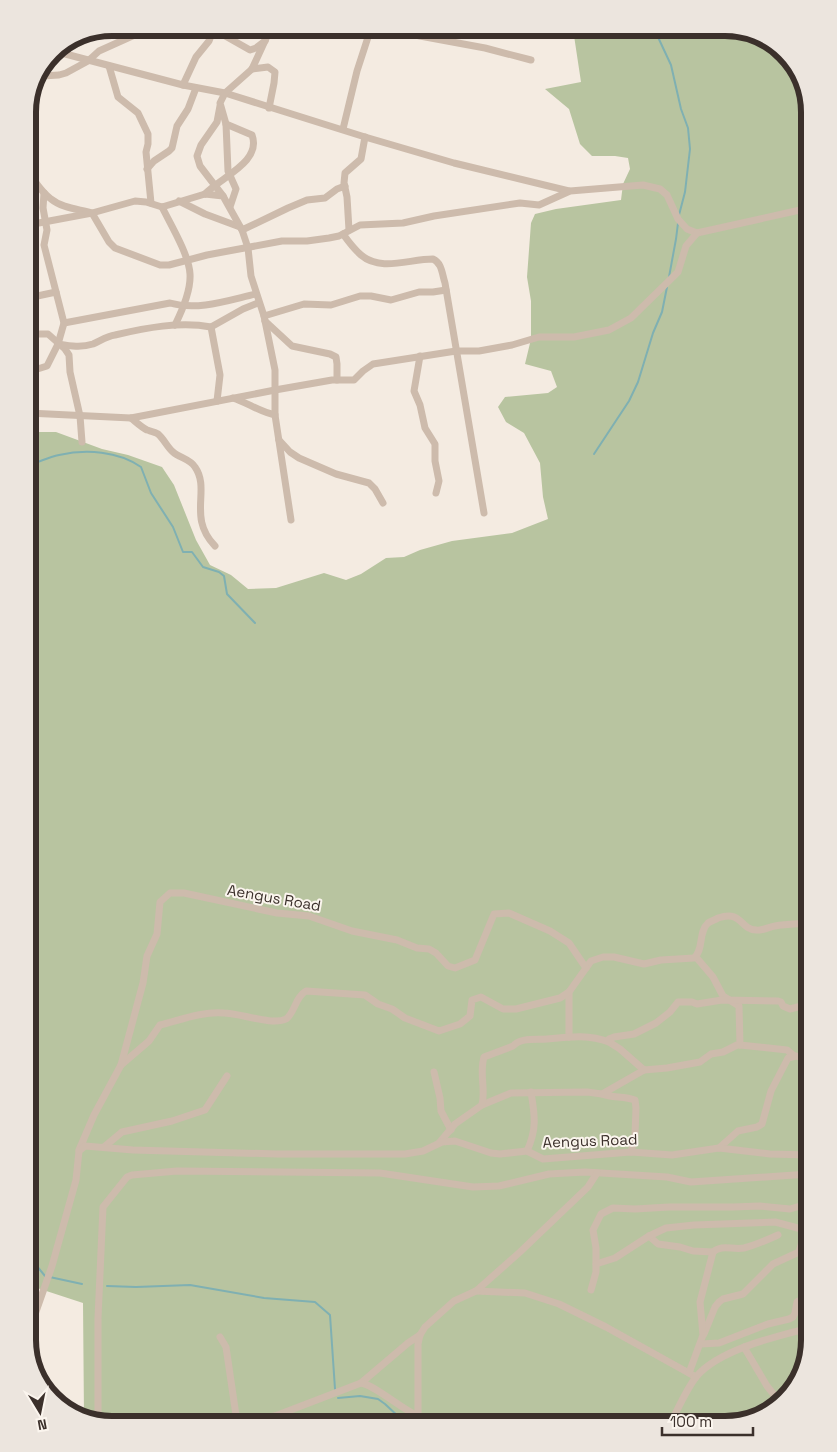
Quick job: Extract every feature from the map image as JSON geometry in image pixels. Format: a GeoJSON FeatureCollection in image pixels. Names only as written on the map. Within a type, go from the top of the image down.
{"type":"FeatureCollection","features":[{"type":"Feature","properties":{"kind":"street"},"geometry":{"type":"LineString","coordinates":[[46,76],[59,75],[88,61],[99,51],[133,36]]}},
{"type":"Feature","properties":{"kind":"street"},"geometry":{"type":"LineString","coordinates":[[183,85],[196,57],[211,36]]}},
{"type":"Feature","properties":{"kind":"street"},"geometry":{"type":"LineString","coordinates":[[227,36],[250,50],[265,41]]}},
{"type":"Feature","properties":{"kind":"street"},"geometry":{"type":"LineString","coordinates":[[267,36],[252,69],[225,94],[220,105],[217,122],[197,156],[200,166],[230,207],[241,228],[248,248],[251,276],[264,318],[275,370],[275,414],[291,520]]}},
{"type":"Feature","properties":{"kind":"street"},"geometry":{"type":"LineString","coordinates":[[343,130],[357,71],[368,36]]}},
{"type":"Feature","properties":{"kind":"street"},"geometry":{"type":"LineString","coordinates":[[420,36],[485,48],[532,60]]}},
{"type":"Feature","properties":{"kind":"street"},"geometry":{"type":"LineString","coordinates":[[64,54],[225,94],[365,137],[454,162],[570,191]]}},
{"type":"Feature","properties":{"kind":"street"},"geometry":{"type":"LineString","coordinates":[[109,66],[118,97],[138,113],[148,134],[146,152],[150,203]]}},
{"type":"Feature","properties":{"kind":"street"},"geometry":{"type":"LineString","coordinates":[[252,69],[268,67],[275,72],[269,108]]}},
{"type":"Feature","properties":{"kind":"street"},"geometry":{"type":"LineString","coordinates":[[147,169],[154,161],[172,148],[177,126],[188,109],[196,88]]}},
{"type":"Feature","properties":{"kind":"street"},"geometry":{"type":"LineString","coordinates":[[220,105],[226,124],[229,174],[236,188],[230,207]]}},
{"type":"Feature","properties":{"kind":"street"},"geometry":{"type":"LineString","coordinates":[[205,194],[214,184],[246,162],[251,154],[253,136],[226,124]]}},
{"type":"Feature","properties":{"kind":"street"},"geometry":{"type":"LineString","coordinates":[[365,137],[361,160],[345,173],[347,197],[346,232],[355,250],[366,259],[387,264],[423,259],[437,261],[446,290],[484,513]]}},
{"type":"Feature","properties":{"kind":"street"},"geometry":{"type":"LineString","coordinates":[[36,182],[52,200],[63,206],[92,213],[109,242],[121,252],[151,260],[160,265],[169,265],[207,255],[282,241],[322,240],[360,225],[402,223],[434,216],[520,203],[539,204],[570,191],[643,185],[660,189],[667,195],[678,220],[687,229],[697,234]]}},
{"type":"Feature","properties":{"kind":"street"},"geometry":{"type":"LineString","coordinates":[[179,201],[205,214],[241,228],[307,200],[324,198],[336,189],[345,186]]}},
{"type":"Feature","properties":{"kind":"street"},"geometry":{"type":"LineString","coordinates":[[36,369],[47,366],[58,344],[64,323],[44,245],[47,230],[44,221],[44,193]]}},
{"type":"Feature","properties":{"kind":"street"},"geometry":{"type":"LineString","coordinates":[[36,222],[92,213],[130,202],[162,206],[205,194],[223,196]]}},
{"type":"Feature","properties":{"kind":"street"},"geometry":{"type":"LineString","coordinates":[[162,206],[188,260],[191,275],[184,307],[175,325]]}},
{"type":"Feature","properties":{"kind":"street"},"geometry":{"type":"LineString","coordinates":[[36,413],[131,418],[274,390],[338,380],[354,380],[373,364],[456,351],[479,351],[512,345],[539,337],[574,337],[609,330],[631,318],[678,272],[686,246],[697,234],[801,210]]}},
{"type":"Feature","properties":{"kind":"street"},"geometry":{"type":"LineString","coordinates":[[264,318],[304,304],[331,305],[360,296],[391,300],[419,292],[446,290]]}},
{"type":"Feature","properties":{"kind":"street"},"geometry":{"type":"LineString","coordinates":[[36,296],[56,292]]}},
{"type":"Feature","properties":{"kind":"street"},"geometry":{"type":"LineString","coordinates":[[64,323],[170,303],[184,307],[218,303],[256,294]]}},
{"type":"Feature","properties":{"kind":"street"},"geometry":{"type":"LineString","coordinates":[[58,344],[82,347],[94,344],[113,335],[175,325],[211,327],[258,303]]}},
{"type":"Feature","properties":{"kind":"street"},"geometry":{"type":"LineString","coordinates":[[264,318],[292,346],[336,357],[338,380]]}},
{"type":"Feature","properties":{"kind":"street"},"geometry":{"type":"LineString","coordinates":[[211,327],[220,375],[217,401]]}},
{"type":"Feature","properties":{"kind":"street"},"geometry":{"type":"LineString","coordinates":[[36,334],[48,334],[69,355],[70,372],[80,416],[82,442]]}},
{"type":"Feature","properties":{"kind":"street"},"geometry":{"type":"LineString","coordinates":[[420,356],[414,391],[420,405],[425,428],[436,444],[435,461],[439,481],[436,493]]}},
{"type":"Feature","properties":{"kind":"street"},"geometry":{"type":"LineString","coordinates":[[233,398],[264,412],[275,414]]}},
{"type":"Feature","properties":{"kind":"street"},"geometry":{"type":"LineString","coordinates":[[131,418],[145,429],[158,434],[173,452],[185,458],[196,467],[200,479],[202,528],[208,539],[215,546]]}},
{"type":"Feature","properties":{"kind":"street"},"geometry":{"type":"LineString","coordinates":[[279,440],[290,452],[299,458],[346,478],[369,483],[383,503]]}},
{"type":"Feature","properties":{"kind":"street","name":"Aengus Road"},"geometry":{"type":"LineString","coordinates":[[36,1311],[50,1273],[76,1180],[79,1151],[94,1115],[121,1065],[140,994],[147,956],[157,934],[160,902],[170,893],[184,893],[277,914],[309,916],[352,931],[397,940],[417,948],[429,949],[436,953],[448,966],[455,968],[475,960],[494,914],[509,913],[527,920],[569,943],[586,968]]}},
{"type":"Feature","properties":{"kind":"street"},"geometry":{"type":"LineString","coordinates":[[696,957],[704,928],[709,922],[723,917],[736,917],[748,928],[755,931],[774,926],[801,924]]}},
{"type":"Feature","properties":{"kind":"street"},"geometry":{"type":"LineString","coordinates":[[121,1065],[149,1041],[160,1025],[195,1016],[224,1012],[282,1020],[288,1018],[301,994],[306,991],[365,995],[405,1018],[439,1031],[460,1024],[470,1016],[472,1000],[476,998],[481,997],[503,1009],[516,1009],[546,1002],[569,992],[591,961],[603,957],[614,956],[644,964],[661,960],[696,957]]}},
{"type":"Feature","properties":{"kind":"street"},"geometry":{"type":"LineString","coordinates":[[696,957],[713,977],[723,996],[736,1003],[740,1009],[740,1045]]}},
{"type":"Feature","properties":{"kind":"street"},"geometry":{"type":"LineString","coordinates":[[569,992],[569,1036]]}},
{"type":"Feature","properties":{"kind":"street"},"geometry":{"type":"LineString","coordinates":[[608,1042],[614,1037],[634,1034],[656,1023],[670,1012],[678,1002],[778,1001],[790,1009],[801,1006]]}},
{"type":"Feature","properties":{"kind":"street"},"geometry":{"type":"LineString","coordinates":[[482,1105],[484,1088],[481,1073],[484,1057],[513,1046],[516,1042],[569,1036],[590,1037],[608,1042],[620,1049],[644,1070]]}},
{"type":"Feature","properties":{"kind":"street"},"geometry":{"type":"LineString","coordinates":[[602,1094],[644,1070],[700,1062],[711,1054],[723,1052],[737,1044],[787,1050],[793,1055],[801,1057]]}},
{"type":"Feature","properties":{"kind":"street"},"geometry":{"type":"LineString","coordinates":[[719,1148],[738,1131],[762,1124],[771,1091],[784,1063],[793,1055]]}},
{"type":"Feature","properties":{"kind":"street"},"geometry":{"type":"LineString","coordinates":[[434,1072],[441,1111],[451,1130]]}},
{"type":"Feature","properties":{"kind":"street"},"geometry":{"type":"LineString","coordinates":[[104,1147],[122,1132],[172,1121],[205,1110],[227,1076]]}},
{"type":"Feature","properties":{"kind":"street"},"geometry":{"type":"LineString","coordinates":[[527,1151],[532,1139],[536,1117],[531,1092]]}},
{"type":"Feature","properties":{"kind":"street"},"geometry":{"type":"LineString","coordinates":[[439,1144],[460,1120],[482,1105],[511,1094],[587,1092],[634,1100],[636,1108],[635,1135],[631,1152]]}},
{"type":"Feature","properties":{"kind":"street","name":"Aengus Road"},"geometry":{"type":"LineString","coordinates":[[79,1151],[85,1146],[133,1150],[330,1155],[405,1154],[455,1140],[485,1152],[500,1154],[527,1151],[543,1159],[631,1152],[672,1155],[719,1148],[770,1154],[801,1155]]}},
{"type":"Feature","properties":{"kind":"street"},"geometry":{"type":"LineString","coordinates":[[99,1414],[98,1318],[103,1207],[127,1177],[177,1171],[380,1173],[473,1187],[487,1187],[549,1174],[597,1173],[667,1177],[691,1182],[801,1175]]}},
{"type":"Feature","properties":{"kind":"street"},"geometry":{"type":"LineString","coordinates":[[275,1416],[361,1383],[420,1334],[425,1327],[454,1301],[476,1291],[520,1252],[588,1187],[597,1173]]}},
{"type":"Feature","properties":{"kind":"street"},"geometry":{"type":"LineString","coordinates":[[591,1290],[596,1272],[594,1230],[601,1214],[613,1208],[635,1210],[669,1207],[760,1206],[790,1209],[801,1206]]}},
{"type":"Feature","properties":{"kind":"street"},"geometry":{"type":"LineString","coordinates":[[596,1264],[615,1258],[649,1236],[666,1228],[775,1222],[801,1229]]}},
{"type":"Feature","properties":{"kind":"street"},"geometry":{"type":"LineString","coordinates":[[704,1335],[700,1302],[713,1252],[717,1248],[724,1247],[732,1249],[742,1248],[764,1242],[778,1235]]}},
{"type":"Feature","properties":{"kind":"street"},"geometry":{"type":"LineString","coordinates":[[649,1236],[658,1244],[693,1251],[713,1252]]}},
{"type":"Feature","properties":{"kind":"street"},"geometry":{"type":"LineString","coordinates":[[674,1416],[693,1375],[701,1344],[715,1307],[723,1299],[743,1294],[773,1264],[799,1252],[801,1247]]}},
{"type":"Feature","properties":{"kind":"street"},"geometry":{"type":"LineString","coordinates":[[476,1291],[526,1293],[559,1304],[606,1327],[693,1375]]}},
{"type":"Feature","properties":{"kind":"street"},"geometry":{"type":"LineString","coordinates":[[701,1344],[719,1343],[768,1324],[789,1320],[795,1313],[797,1302],[801,1298]]}},
{"type":"Feature","properties":{"kind":"street"},"geometry":{"type":"LineString","coordinates":[[693,1375],[731,1352],[801,1331]]}},
{"type":"Feature","properties":{"kind":"street"},"geometry":{"type":"LineString","coordinates":[[361,1383],[418,1416],[418,1344],[420,1334]]}},
{"type":"Feature","properties":{"kind":"street"},"geometry":{"type":"LineString","coordinates":[[220,1337],[226,1347],[236,1416]]}},
{"type":"Feature","properties":{"kind":"street"},"geometry":{"type":"LineString","coordinates":[[744,1347],[775,1397]]}},
{"type":"Feature","properties":{"kind":"green space"},"geometry":{"type":"Polygon","coordinates":[[[574,36],[729,36],[749,40],[775,55],[793,79],[800,103],[801,1339],[797,1364],[782,1390],[767,1403],[749,1412],[724,1416],[108,1416],[88,1412],[84,1410],[83,1303],[36,1288],[36,432],[56,432],[102,449],[128,455],[162,467],[174,485],[196,540],[210,565],[231,575],[248,589],[276,588],[324,573],[346,580],[361,574],[386,558],[404,557],[420,550],[452,541],[512,533],[548,519],[543,497],[540,463],[524,433],[506,422],[498,407],[505,397],[548,393],[557,387],[551,371],[525,364],[531,339],[531,301],[527,277],[531,223],[535,214],[556,209],[621,200],[623,184],[630,169],[628,158],[592,156],[580,144],[569,109],[545,89],[581,82],[574,36]]]}},
{"type":"Feature","properties":{"kind":"waterway"},"geometry":{"type":"LineString","coordinates":[[657,36],[671,65],[681,109],[688,128],[690,149],[685,192],[679,215]]}},
{"type":"Feature","properties":{"kind":"waterway"},"geometry":{"type":"LineString","coordinates":[[669,277],[678,223]]}},
{"type":"Feature","properties":{"kind":"waterway"},"geometry":{"type":"LineString","coordinates":[[594,454],[629,401],[638,382],[653,333],[662,312],[667,287]]}},
{"type":"Feature","properties":{"kind":"waterway"},"geometry":{"type":"LineString","coordinates":[[36,463],[69,453],[91,452],[112,455],[141,467],[151,493],[173,527],[183,552],[192,552],[203,567],[219,572],[224,576],[227,594],[255,623]]}},
{"type":"Feature","properties":{"kind":"waterway"},"geometry":{"type":"LineString","coordinates":[[36,1265],[45,1276],[82,1284]]}},
{"type":"Feature","properties":{"kind":"waterway"},"geometry":{"type":"LineString","coordinates":[[107,1286],[190,1285],[264,1298],[315,1302],[330,1315],[335,1389]]}},
{"type":"Feature","properties":{"kind":"waterway"},"geometry":{"type":"LineString","coordinates":[[338,1398],[360,1396],[378,1399],[398,1416]]}}]}
